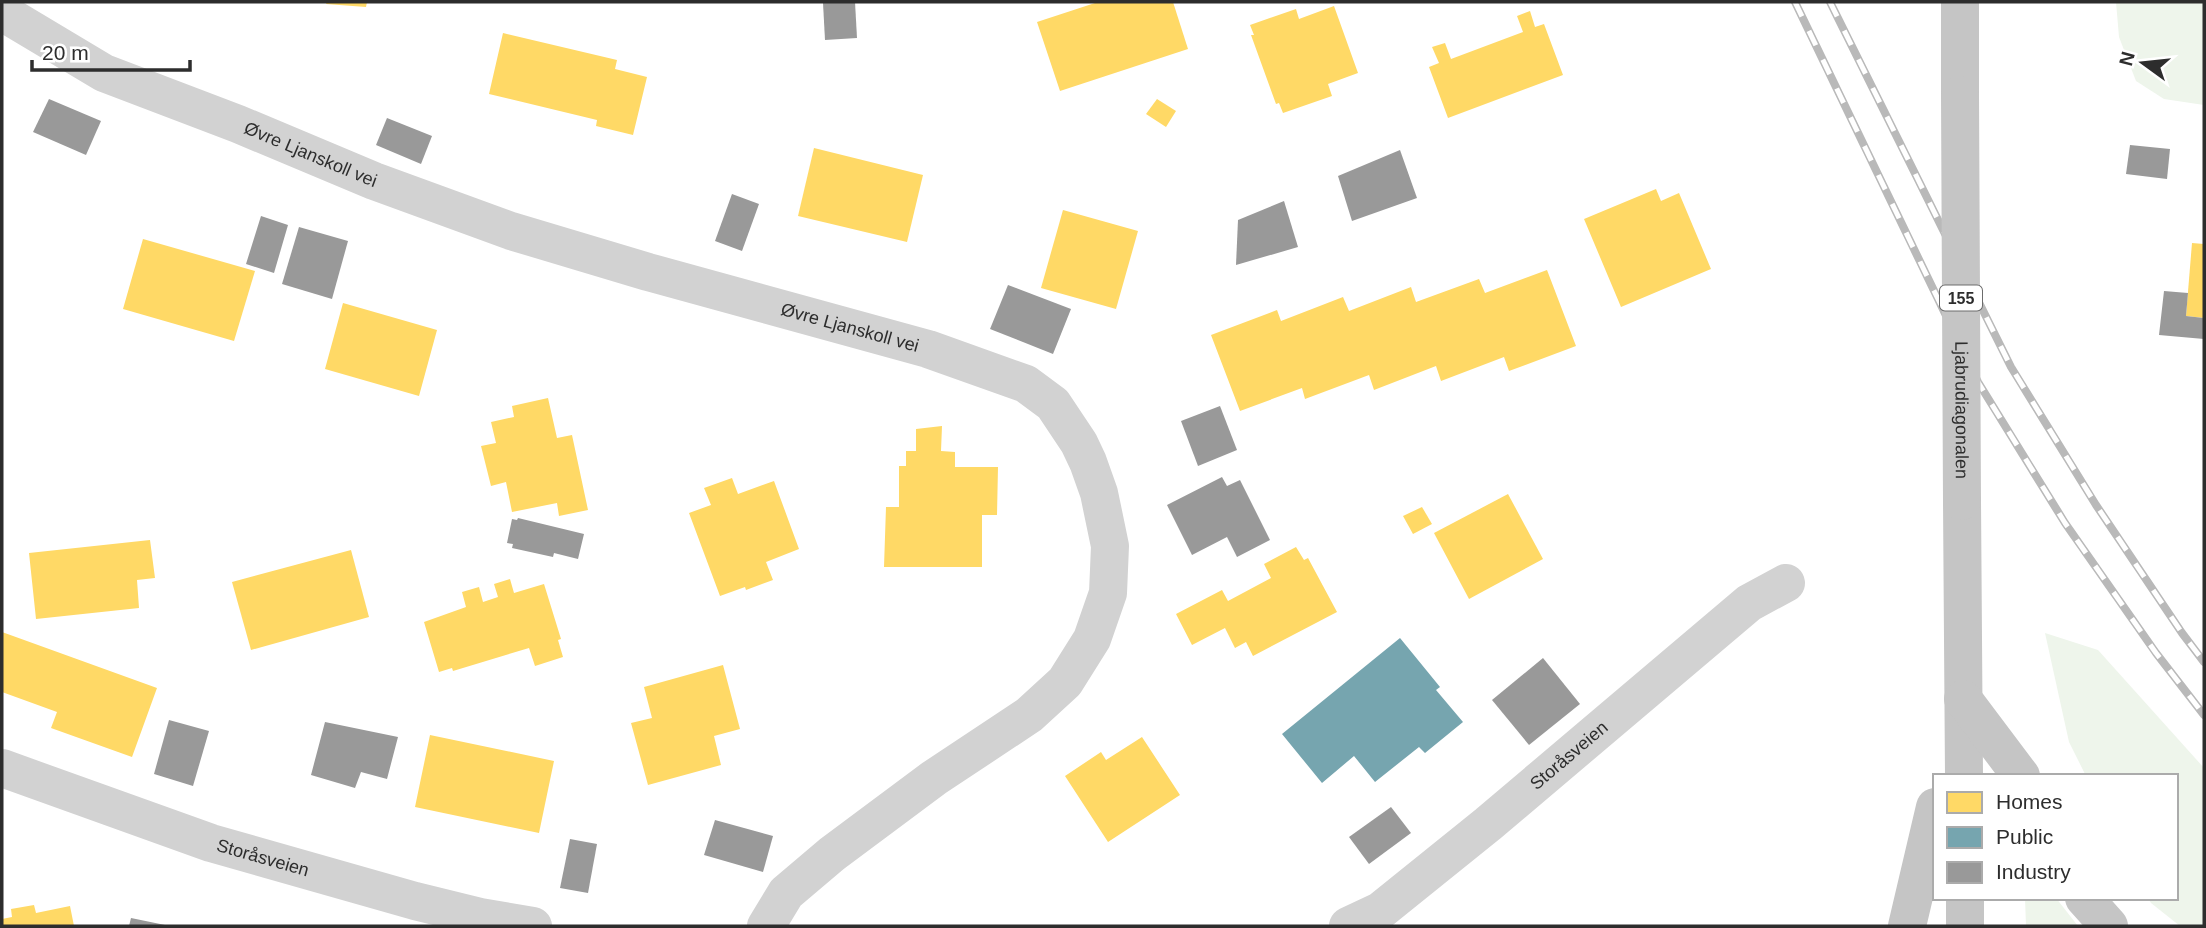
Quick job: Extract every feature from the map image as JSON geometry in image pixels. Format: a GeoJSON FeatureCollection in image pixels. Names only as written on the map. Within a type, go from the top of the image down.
{"type":"FeatureCollection","features":[{"type":"Feature","properties":{"kind":"main road","name":"Ljabrudiagonalen"},"geometry":{"type":"LineString","coordinates":[[1960,2],[1964,774]]}},
{"type":"Feature","properties":{"kind":"main road","name":"155"},"geometry":{"type":"LineString","coordinates":[[1944,774],[1963,699]]}},
{"type":"Feature","properties":{"kind":"main road"},"geometry":{"type":"LineString","coordinates":[[1963,699],[2019,774]]}},
{"type":"Feature","properties":{"kind":"main road"},"geometry":{"type":"LineString","coordinates":[[1907,926],[1933,816]]}},
{"type":"Feature","properties":{"kind":"main road"},"geometry":{"type":"LineString","coordinates":[[1965,900],[1965,926]]}},
{"type":"Feature","properties":{"kind":"main road"},"geometry":{"type":"LineString","coordinates":[[2086,900],[2109,926]]}},
{"type":"Feature","properties":{"kind":"street","name":"Øvre Ljanskoll vei"},"geometry":{"type":"LineString","coordinates":[[2,12],[104,73],[238,124],[374,181],[511,230],[623,265],[928,349],[1026,384],[1052,404],[1088,461],[1099,493],[1110,546],[1108,593],[1092,639],[1065,682],[1029,715],[934,778],[832,854],[786,893],[766,926]]}},
{"type":"Feature","properties":{"kind":"street","name":"Storåsveien"},"geometry":{"type":"LineString","coordinates":[[1348,926],[1380,911],[1488,824],[1749,603],[1786,583]]}},
{"type":"Feature","properties":{"kind":"street","name":"Storåsveien"},"geometry":{"type":"LineString","coordinates":[[2,768],[211,843],[415,901],[480,917],[533,926]]}},
{"type":"Feature","properties":{"kind":"shaded area"},"geometry":{"type":"Polygon","coordinates":[[[2116,2],[2204,2],[2204,105],[2164,99],[2136,81],[2119,37],[2116,2]]]}},
{"type":"Feature","properties":{"kind":"shaded area"},"geometry":{"type":"Polygon","coordinates":[[[2045,633],[2098,650],[2204,768],[2204,926],[2180,926],[2149,900],[2178,900],[2178,774],[2085,774],[2069,742],[2045,633]]]}},
{"type":"Feature","properties":{"kind":"shaded area"},"geometry":{"type":"Polygon","coordinates":[[[2025,900],[2058,900],[2078,926],[2026,926],[2025,900]]]}},
{"type":"Feature","properties":{"kind":"building: Homes"},"geometry":{"type":"Polygon","coordinates":[[[367,2],[366,7],[326,4],[367,2]]]}},
{"type":"Feature","properties":{"kind":"building: Homes"},"geometry":{"type":"Polygon","coordinates":[[[1098,2],[1173,2],[1188,49],[1060,91],[1037,22],[1098,2]]]}},
{"type":"Feature","properties":{"kind":"building: Homes"},"geometry":{"type":"Polygon","coordinates":[[[1334,6],[1358,73],[1328,84],[1332,96],[1283,113],[1279,103],[1276,104],[1251,35],[1254,35],[1250,25],[1296,9],[1299,19],[1334,6]]]}},
{"type":"Feature","properties":{"kind":"building: Homes"},"geometry":{"type":"Polygon","coordinates":[[[1530,11],[1535,27],[1544,24],[1563,75],[1448,118],[1429,67],[1439,63],[1432,47],[1445,43],[1451,59],[1523,32],[1517,16],[1530,11]]]}},
{"type":"Feature","properties":{"kind":"building: Homes"},"geometry":{"type":"Polygon","coordinates":[[[503,33],[617,60],[615,69],[647,77],[633,135],[596,126],[597,120],[489,94],[503,33]]]}},
{"type":"Feature","properties":{"kind":"building: Homes"},"geometry":{"type":"Polygon","coordinates":[[[1157,99],[1176,111],[1166,127],[1146,114],[1157,99]]]}},
{"type":"Feature","properties":{"kind":"building: Homes"},"geometry":{"type":"Polygon","coordinates":[[[814,148],[923,175],[907,242],[798,216],[814,148]]]}},
{"type":"Feature","properties":{"kind":"building: Homes"},"geometry":{"type":"Polygon","coordinates":[[[1656,189],[1661,201],[1679,193],[1711,269],[1621,307],[1584,219],[1656,189]]]}},
{"type":"Feature","properties":{"kind":"building: Homes"},"geometry":{"type":"Polygon","coordinates":[[[1063,210],[1138,231],[1116,309],[1041,288],[1063,210]]]}},
{"type":"Feature","properties":{"kind":"building: Homes"},"geometry":{"type":"Polygon","coordinates":[[[143,239],[255,271],[234,341],[123,309],[143,239]]]}},
{"type":"Feature","properties":{"kind":"building: Homes"},"geometry":{"type":"Polygon","coordinates":[[[2192,243],[2204,244],[2204,318],[2186,316],[2192,243]]]}},
{"type":"Feature","properties":{"kind":"building: Homes"},"geometry":{"type":"Polygon","coordinates":[[[1547,270],[1576,346],[1509,371],[1504,357],[1441,381],[1436,366],[1374,390],[1369,375],[1305,399],[1302,388],[1240,411],[1211,335],[1277,310],[1281,321],[1343,297],[1349,311],[1411,287],[1416,302],[1479,279],[1485,293],[1547,270]]]}},
{"type":"Feature","properties":{"kind":"building: Homes"},"geometry":{"type":"Polygon","coordinates":[[[343,303],[437,330],[419,396],[325,369],[343,303]]]}},
{"type":"Feature","properties":{"kind":"building: Homes"},"geometry":{"type":"Polygon","coordinates":[[[548,398],[557,438],[572,435],[588,510],[559,516],[557,503],[512,512],[506,482],[491,486],[481,446],[496,443],[491,422],[514,417],[512,406],[548,398]]]}},
{"type":"Feature","properties":{"kind":"building: Homes"},"geometry":{"type":"Polygon","coordinates":[[[942,426],[941,451],[955,452],[955,467],[998,467],[997,515],[982,515],[982,567],[884,567],[886,507],[899,507],[899,466],[906,466],[906,451],[916,451],[916,429],[942,426]]]}},
{"type":"Feature","properties":{"kind":"building: Homes"},"geometry":{"type":"Polygon","coordinates":[[[732,478],[738,494],[774,481],[799,549],[766,562],[773,580],[720,596],[689,513],[711,505],[704,488],[732,478]]]}},
{"type":"Feature","properties":{"kind":"building: Homes"},"geometry":{"type":"Polygon","coordinates":[[[1508,494],[1543,559],[1469,599],[1434,533],[1508,494]]]}},
{"type":"Feature","properties":{"kind":"building: Homes"},"geometry":{"type":"Polygon","coordinates":[[[1422,507],[1432,524],[1413,534],[1403,516],[1422,507]]]}},
{"type":"Feature","properties":{"kind":"building: Homes"},"geometry":{"type":"Polygon","coordinates":[[[150,540],[155,578],[137,580],[139,608],[36,619],[29,553],[150,540]]]}},
{"type":"Feature","properties":{"kind":"building: Homes"},"geometry":{"type":"Polygon","coordinates":[[[1296,547],[1304,560],[1308,558],[1337,612],[1253,656],[1246,642],[1235,648],[1225,628],[1192,645],[1176,614],[1222,590],[1228,601],[1271,578],[1264,564],[1296,547]]]}},
{"type":"Feature","properties":{"kind":"building: Homes"},"geometry":{"type":"Polygon","coordinates":[[[351,550],[369,617],[251,650],[232,582],[351,550]]]}},
{"type":"Feature","properties":{"kind":"building: Homes"},"geometry":{"type":"Polygon","coordinates":[[[510,579],[514,593],[544,584],[561,639],[558,640],[563,657],[535,666],[529,648],[453,671],[452,668],[439,672],[424,622],[466,607],[462,592],[479,587],[483,602],[498,597],[494,584],[510,579]]]}},
{"type":"Feature","properties":{"kind":"building: Homes"},"geometry":{"type":"Polygon","coordinates":[[[2,632],[157,688],[132,757],[51,728],[57,712],[2,692],[2,632]]]}},
{"type":"Feature","properties":{"kind":"building: Homes"},"geometry":{"type":"Polygon","coordinates":[[[723,665],[740,729],[714,736],[721,765],[648,785],[631,723],[652,718],[644,687],[723,665]]]}},
{"type":"Feature","properties":{"kind":"building: Homes"},"geometry":{"type":"Polygon","coordinates":[[[430,735],[554,761],[539,833],[415,807],[430,735]]]}},
{"type":"Feature","properties":{"kind":"building: Homes"},"geometry":{"type":"Polygon","coordinates":[[[1142,737],[1180,795],[1108,842],[1065,776],[1101,752],[1106,760],[1142,737]]]}},
{"type":"Feature","properties":{"kind":"building: Homes"},"geometry":{"type":"Polygon","coordinates":[[[34,905],[36,913],[70,906],[74,926],[2,926],[2,919],[12,917],[11,909],[34,905]]]}},
{"type":"Feature","properties":{"kind":"building: Public"},"geometry":{"type":"Polygon","coordinates":[[[1400,638],[1440,687],[1436,690],[1463,722],[1425,753],[1419,747],[1375,782],[1354,756],[1322,783],[1282,734],[1400,638]]]}},
{"type":"Feature","properties":{"kind":"building: Industry"},"geometry":{"type":"Polygon","coordinates":[[[855,2],[857,38],[825,40],[823,3],[855,2]]]}},
{"type":"Feature","properties":{"kind":"building: Industry"},"geometry":{"type":"Polygon","coordinates":[[[49,99],[101,121],[86,155],[33,132],[49,99]]]}},
{"type":"Feature","properties":{"kind":"building: Industry"},"geometry":{"type":"Polygon","coordinates":[[[387,118],[432,136],[421,164],[376,145],[387,118]]]}},
{"type":"Feature","properties":{"kind":"building: Industry"},"geometry":{"type":"Polygon","coordinates":[[[2130,145],[2170,149],[2167,179],[2126,174],[2130,145]]]}},
{"type":"Feature","properties":{"kind":"building: Industry"},"geometry":{"type":"Polygon","coordinates":[[[1400,150],[1417,198],[1352,221],[1338,176],[1400,150]]]}},
{"type":"Feature","properties":{"kind":"building: Industry"},"geometry":{"type":"Polygon","coordinates":[[[732,194],[759,204],[742,251],[715,241],[732,194]]]}},
{"type":"Feature","properties":{"kind":"building: Industry"},"geometry":{"type":"Polygon","coordinates":[[[1284,201],[1298,247],[1236,265],[1238,220],[1284,201]]]}},
{"type":"Feature","properties":{"kind":"building: Industry"},"geometry":{"type":"Polygon","coordinates":[[[261,216],[288,225],[274,273],[246,264],[261,216]]]}},
{"type":"Feature","properties":{"kind":"building: Industry"},"geometry":{"type":"Polygon","coordinates":[[[299,227],[348,241],[332,299],[282,284],[299,227]]]}},
{"type":"Feature","properties":{"kind":"building: Industry"},"geometry":{"type":"Polygon","coordinates":[[[1008,285],[1071,309],[1053,354],[990,329],[1008,285]]]}},
{"type":"Feature","properties":{"kind":"building: Industry"},"geometry":{"type":"Polygon","coordinates":[[[2164,291],[2188,293],[2186,316],[2204,318],[2204,339],[2159,335],[2164,291]]]}},
{"type":"Feature","properties":{"kind":"building: Industry"},"geometry":{"type":"Polygon","coordinates":[[[1220,406],[1237,450],[1198,466],[1181,421],[1220,406]]]}},
{"type":"Feature","properties":{"kind":"building: Industry"},"geometry":{"type":"Polygon","coordinates":[[[1222,477],[1227,486],[1240,480],[1270,540],[1237,557],[1227,537],[1192,555],[1167,505],[1222,477]]]}},
{"type":"Feature","properties":{"kind":"building: Industry"},"geometry":{"type":"Polygon","coordinates":[[[518,518],[584,534],[578,559],[554,553],[553,557],[512,548],[513,544],[507,543],[512,519],[518,518]]]}},
{"type":"Feature","properties":{"kind":"building: Industry"},"geometry":{"type":"Polygon","coordinates":[[[1543,658],[1580,704],[1529,745],[1492,700],[1543,658]]]}},
{"type":"Feature","properties":{"kind":"building: Industry"},"geometry":{"type":"Polygon","coordinates":[[[169,720],[209,731],[193,786],[154,774],[169,720]]]}},
{"type":"Feature","properties":{"kind":"building: Industry"},"geometry":{"type":"Polygon","coordinates":[[[325,722],[398,737],[387,779],[361,772],[355,788],[311,775],[325,722]]]}},
{"type":"Feature","properties":{"kind":"building: Industry"},"geometry":{"type":"Polygon","coordinates":[[[1391,807],[1411,833],[1369,864],[1349,837],[1391,807]]]}},
{"type":"Feature","properties":{"kind":"building: Industry"},"geometry":{"type":"Polygon","coordinates":[[[715,820],[773,836],[763,872],[704,855],[715,820]]]}},
{"type":"Feature","properties":{"kind":"building: Industry"},"geometry":{"type":"Polygon","coordinates":[[[570,839],[597,844],[588,893],[560,888],[570,839]]]}},
{"type":"Feature","properties":{"kind":"building: Industry"},"geometry":{"type":"Polygon","coordinates":[[[131,918],[165,925],[165,926],[129,926],[131,918]]]}},
{"type":"Feature","properties":{"kind":"railway"},"geometry":{"type":"LineString","coordinates":[[1795,2],[1978,382],[2065,523],[2156,653],[2204,715]]}},
{"type":"Feature","properties":{"kind":"railway"},"geometry":{"type":"LineString","coordinates":[[1830,2],[2011,367],[2096,505],[2204,662]]}}]}
